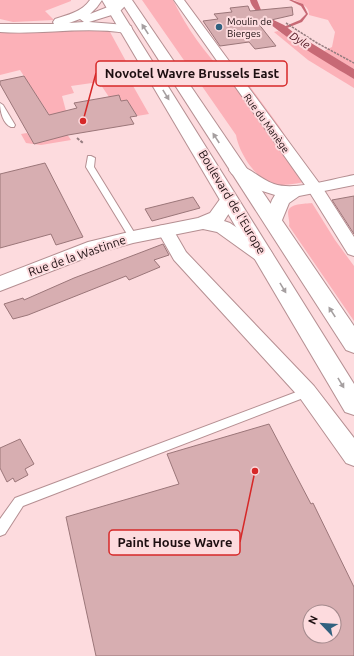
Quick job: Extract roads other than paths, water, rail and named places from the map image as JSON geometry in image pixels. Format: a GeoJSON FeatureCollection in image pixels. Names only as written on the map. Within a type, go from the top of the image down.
{"type":"FeatureCollection","features":[{"type":"Feature","properties":{"kind":"main road"},"geometry":{"type":"LineString","coordinates":[[0,23],[25,25],[54,23],[84,13],[94,5],[96,0]]}},
{"type":"Feature","properties":{"kind":"main road","name":"Boulevard de l'Europe"},"geometry":{"type":"LineString","coordinates":[[126,0],[354,344]]}},
{"type":"Feature","properties":{"kind":"main road"},"geometry":{"type":"LineString","coordinates":[[56,27],[113,4]]}},
{"type":"Feature","properties":{"kind":"main road","name":"Boulevard de l'Europe"},"geometry":{"type":"LineString","coordinates":[[113,4],[126,29],[354,405]]}},
{"type":"Feature","properties":{"kind":"main road"},"geometry":{"type":"LineString","coordinates":[[0,28],[19,30],[108,25],[126,29]]}},
{"type":"Feature","properties":{"kind":"main road"},"geometry":{"type":"LineString","coordinates":[[238,170],[256,182],[271,189],[293,192]]}},
{"type":"Feature","properties":{"kind":"main road"},"geometry":{"type":"LineString","coordinates":[[272,222],[281,200],[293,192],[354,180]]}},
{"type":"Feature","properties":{"kind":"main road","name":"Rue de la Wastinne"},"geometry":{"type":"LineString","coordinates":[[0,284],[95,247],[133,237],[203,223],[217,217],[229,199]]}},
{"type":"Feature","properties":{"kind":"main road","name":"Rue de la Wastinne"},"geometry":{"type":"LineString","coordinates":[[203,223],[223,227],[263,255]]}},
{"type":"Feature","properties":{"kind":"street","name":"Rue du Manège"},"geometry":{"type":"LineString","coordinates":[[179,0],[314,187],[354,250]]}},
{"type":"Feature","properties":{"kind":"street"},"geometry":{"type":"LineString","coordinates":[[165,230],[180,256],[307,392],[354,456]]}},
{"type":"Feature","properties":{"kind":"lane"},"geometry":{"type":"LineString","coordinates":[[0,105],[11,125]]}},
{"type":"Feature","properties":{"kind":"lane"},"geometry":{"type":"LineString","coordinates":[[91,158],[90,167],[133,237]]}},
{"type":"Feature","properties":{"kind":"lane"},"geometry":{"type":"LineString","coordinates":[[0,530],[19,502],[307,392]]}},
{"type":"Feature","properties":{"kind":"water","name":"Dyle"},"geometry":{"type":"Polygon","coordinates":[[[250,0],[257,0],[263,15],[284,25],[354,69],[354,79],[279,31],[254,9],[250,0]]]}},
{"type":"Feature","properties":{"kind":"waterway","name":"Dyle"},"geometry":{"type":"LineString","coordinates":[[282,29],[301,21],[307,14],[302,5],[290,0]]}},
{"type":"Feature","properties":{"kind":"place","name":"Moulin de Bierges"},"geometry":{"type":"Point","coordinates":[219,27]}},
{"type":"Feature","properties":{"kind":"place","name":"Novotel Wavre Brussels East"},"geometry":{"type":"Point","coordinates":[83,121]}},
{"type":"Feature","properties":{"kind":"place","name":"Paint House Wavre"},"geometry":{"type":"Point","coordinates":[255,471]}}]}
